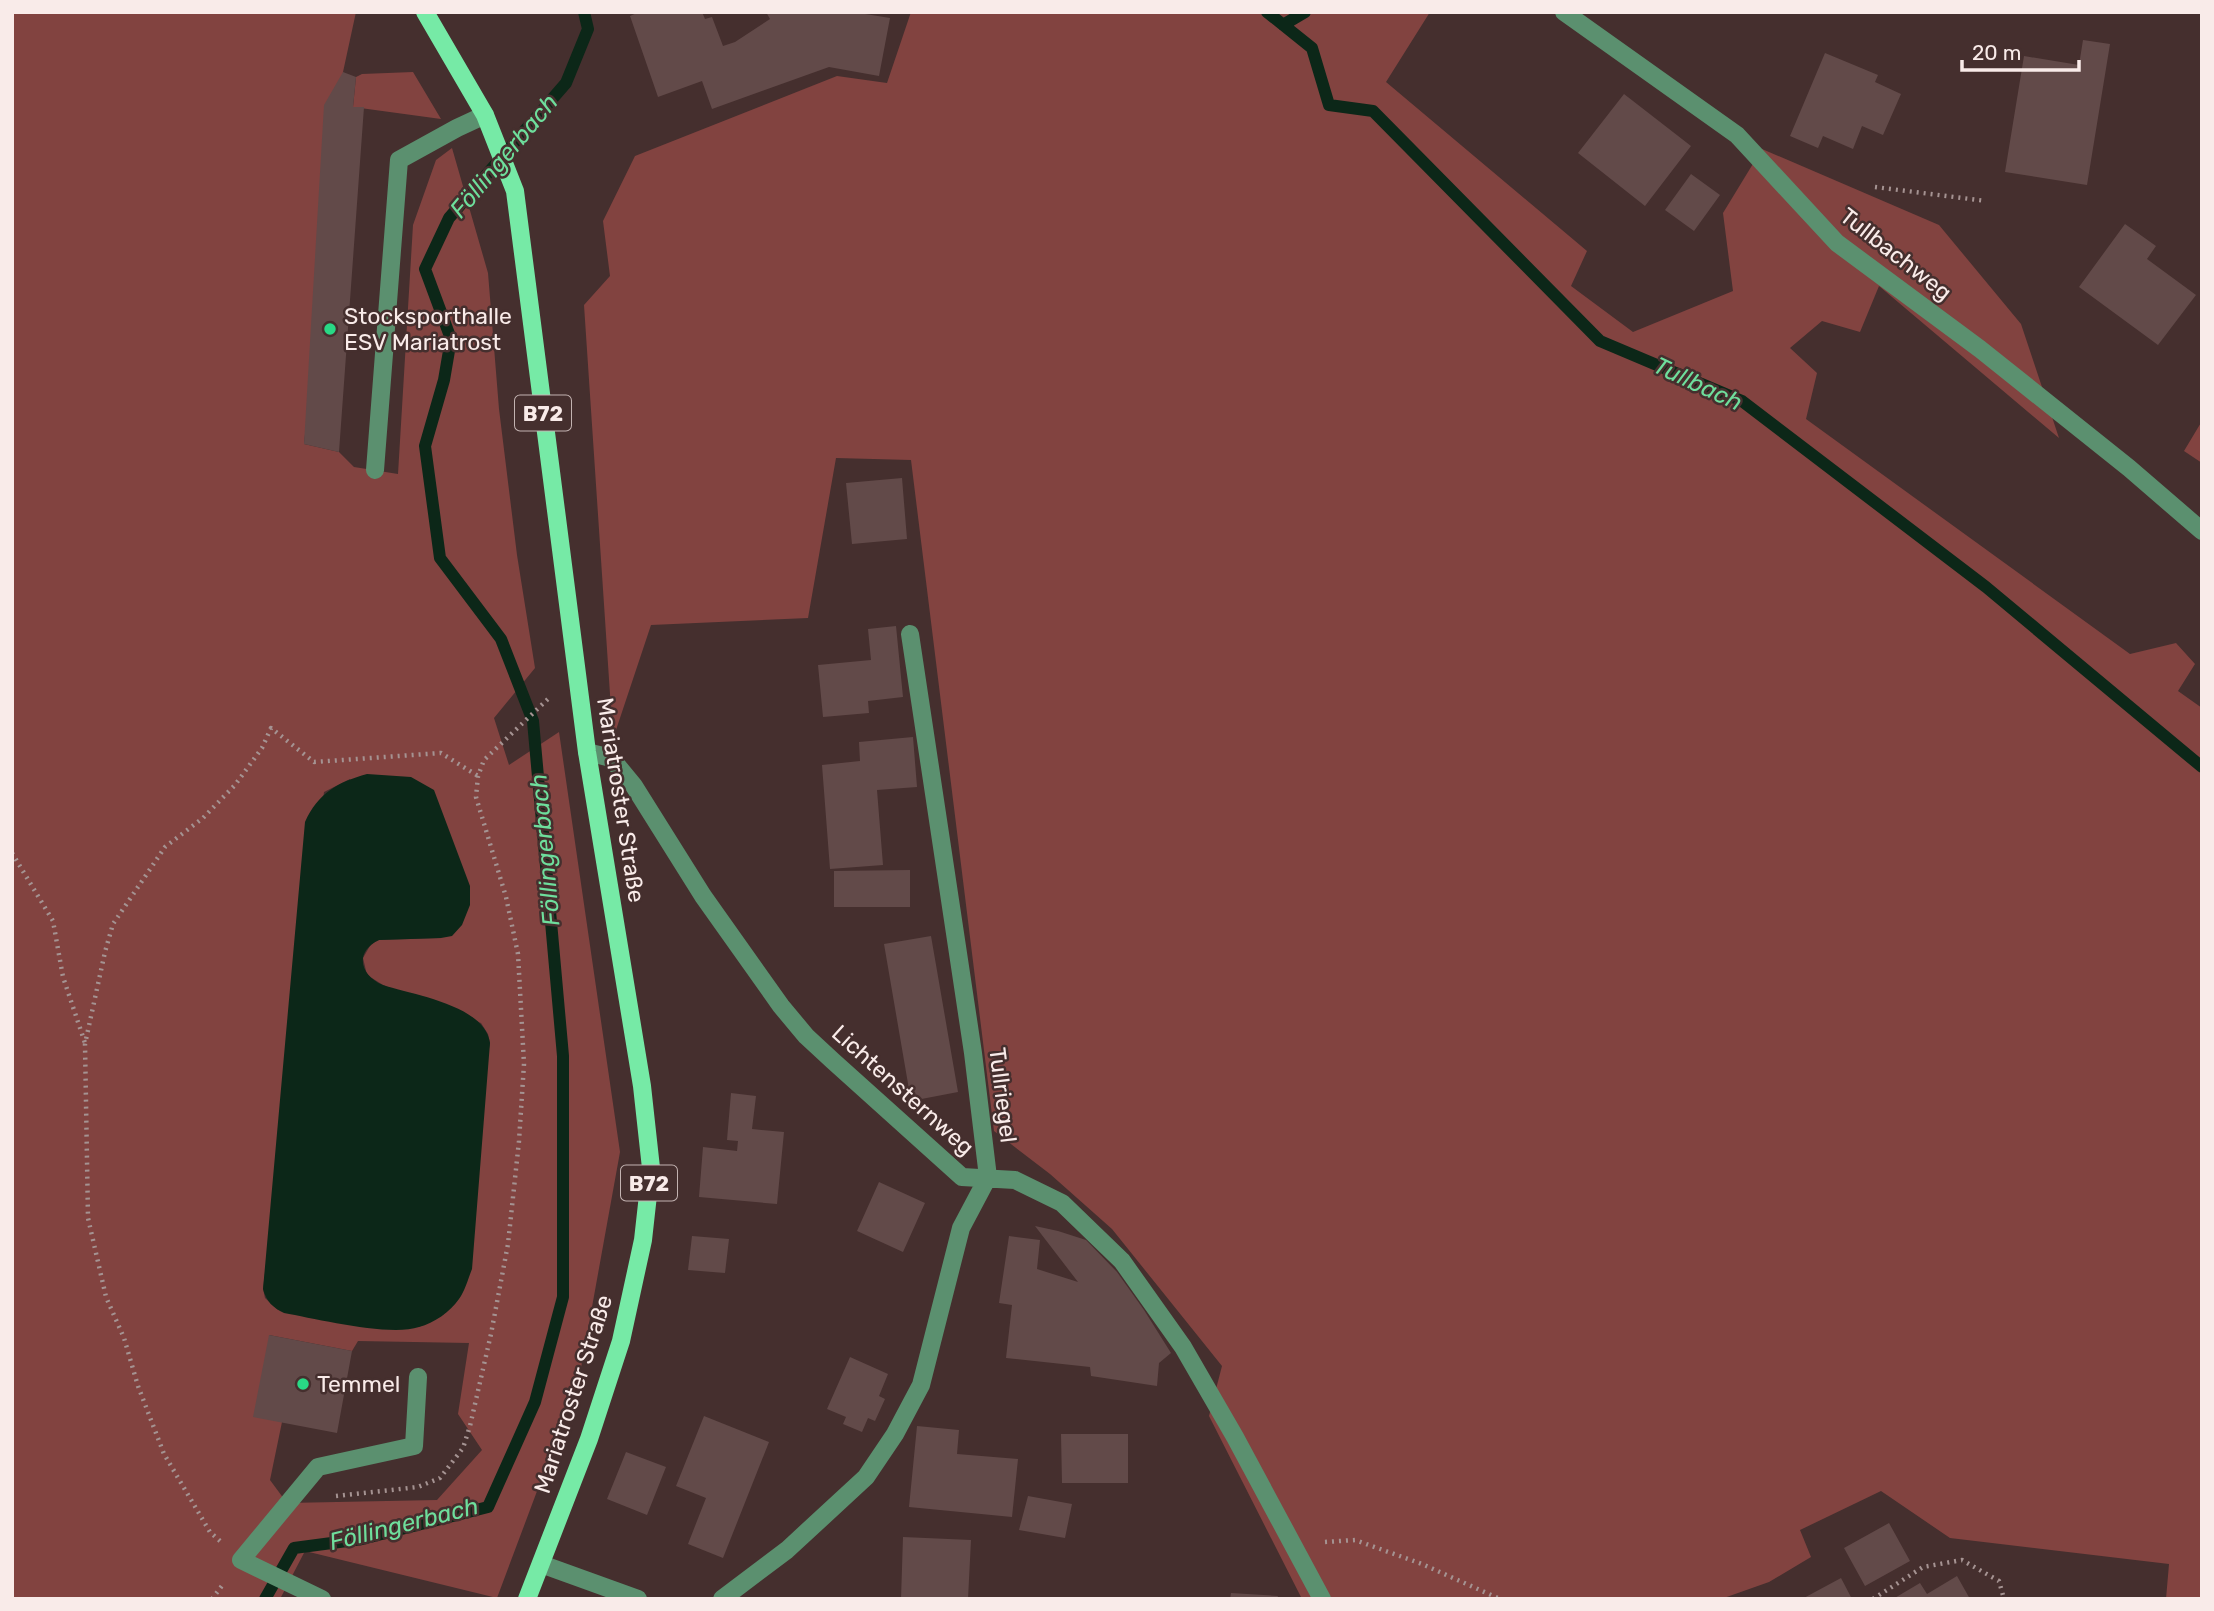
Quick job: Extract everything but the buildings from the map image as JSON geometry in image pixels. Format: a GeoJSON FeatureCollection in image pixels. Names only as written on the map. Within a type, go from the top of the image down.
{"type":"FeatureCollection","features":[{"type":"Feature","properties":{"kind":"main road","name":"Mariatroster Straße"},"geometry":{"type":"LineString","coordinates":[[425,12],[485,116],[515,191],[587,752],[642,1086],[651,1168],[643,1240],[621,1341],[589,1439],[527,1599]]}},
{"type":"Feature","properties":{"kind":"street","name":"Tullbachweg"},"geometry":{"type":"LineString","coordinates":[[1564,12],[1737,135],[1837,243],[1980,349],[2129,468],[2202,531]]}},
{"type":"Feature","properties":{"kind":"street"},"geometry":{"type":"LineString","coordinates":[[374,470],[399,160],[485,116]]}},
{"type":"Feature","properties":{"kind":"street","name":"Tullriegel"},"geometry":{"type":"LineString","coordinates":[[722,1599],[787,1550],[866,1477],[895,1434],[921,1385],[961,1228],[988,1177],[973,1053],[910,634]]}},
{"type":"Feature","properties":{"kind":"street","name":"Lichtensternweg"},"geometry":{"type":"LineString","coordinates":[[587,752],[611,758],[634,786],[703,896],[781,1006],[806,1036],[887,1113],[962,1177],[1014,1180],[1062,1203],[1122,1261],[1183,1347],[1322,1599]]}},
{"type":"Feature","properties":{"kind":"street"},"geometry":{"type":"LineString","coordinates":[[322,1599],[249,1565],[318,1467],[414,1446],[418,1377]]}},
{"type":"Feature","properties":{"kind":"street"},"geometry":{"type":"LineString","coordinates":[[541,1564],[638,1599]]}},
{"type":"Feature","properties":{"kind":"path"},"geometry":{"type":"LineString","coordinates":[[1875,187],[1986,201]]}},
{"type":"Feature","properties":{"kind":"path"},"geometry":{"type":"LineString","coordinates":[[324,1498],[418,1487],[440,1478],[463,1448],[486,1359],[508,1244],[524,1064],[518,954],[506,897],[477,797],[478,776],[484,760],[553,695]]}},
{"type":"Feature","properties":{"kind":"path"},"geometry":{"type":"LineString","coordinates":[[249,1565],[210,1532],[164,1454],[138,1387],[124,1338],[106,1297],[88,1218],[85,1044],[113,924],[165,847],[203,818],[235,785],[262,748],[271,728],[314,762],[441,753],[478,776]]}},
{"type":"Feature","properties":{"kind":"path"},"geometry":{"type":"LineString","coordinates":[[12,853],[53,921],[63,977],[85,1044]]}},
{"type":"Feature","properties":{"kind":"path"},"geometry":{"type":"LineString","coordinates":[[1293,1545],[1355,1540],[1422,1564],[1500,1599]]}},
{"type":"Feature","properties":{"kind":"path"},"geometry":{"type":"LineString","coordinates":[[1873,1599],[1923,1567],[1962,1560],[1998,1581],[2004,1599]]}},
{"type":"Feature","properties":{"kind":"shaded area"},"geometry":{"type":"Polygon","coordinates":[[[12,12],[356,12],[343,72],[304,444],[339,452],[354,467],[398,474],[413,225],[436,160],[452,148],[488,273],[499,409],[517,555],[535,668],[494,718],[509,765],[559,732],[620,1152],[579,1379],[497,1598],[305,1551],[280,1599],[12,1599],[12,12]],[[350,779],[324,792],[263,1289],[265,1298],[278,1310],[419,1327],[444,1314],[490,1043],[481,1023],[383,985],[367,975],[363,958],[371,944],[379,940],[441,938],[350,779]],[[269,1335],[282,1422],[270,1480],[287,1503],[437,1500],[482,1450],[458,1414],[469,1343],[358,1341],[352,1351],[269,1335]]]}},
{"type":"Feature","properties":{"kind":"shaded area"},"geometry":{"type":"Polygon","coordinates":[[[911,12],[1430,12],[1386,82],[1587,251],[1571,286],[1633,332],[1733,291],[1723,213],[1762,149],[1939,225],[2021,324],[2059,438],[1879,286],[1860,332],[1822,321],[1790,348],[1817,373],[1806,419],[2130,654],[2176,643],[2195,664],[2178,691],[2202,708],[2202,1599],[2166,1599],[2169,1564],[1950,1538],[1881,1491],[1800,1530],[1811,1557],[1769,1582],[1721,1599],[1302,1599],[1209,1416],[1222,1366],[1112,1229],[1050,1174],[994,1131],[911,460],[836,458],[808,618],[651,625],[613,739],[584,305],[610,276],[603,221],[635,156],[837,76],[887,83],[911,12]]]}},
{"type":"Feature","properties":{"kind":"shaded area"},"geometry":{"type":"Polygon","coordinates":[[[413,72],[441,119],[353,107],[356,77],[362,74],[413,72]]]}},
{"type":"Feature","properties":{"kind":"shaded area"},"geometry":{"type":"Polygon","coordinates":[[[2202,421],[2202,463],[2184,451],[2202,421]]]}},
{"type":"Feature","properties":{"kind":"shaded area"},"geometry":{"type":"Polygon","coordinates":[[[367,774],[411,777],[434,790],[470,886],[470,905],[462,925],[452,936],[379,940],[371,945],[363,957],[365,970],[383,985],[462,1011],[475,1019],[485,1030],[490,1043],[472,1269],[463,1292],[451,1308],[430,1323],[406,1330],[372,1329],[284,1313],[270,1304],[263,1289],[305,822],[316,803],[330,790],[367,774]]]}},
{"type":"Feature","properties":{"kind":"waterway","name":"Föllingerbach"},"geometry":{"type":"LineString","coordinates":[[265,1599],[294,1548],[362,1539],[488,1507],[535,1402],[563,1297],[563,1056],[533,721],[501,639],[440,558],[425,446],[444,380],[451,339],[425,269],[449,218],[566,83],[588,29],[584,12]]}},
{"type":"Feature","properties":{"kind":"waterway","name":"Tullbach"},"geometry":{"type":"LineString","coordinates":[[1267,12],[1312,48],[1329,105],[1373,111],[1600,341],[1742,401],[1986,587],[2202,767]]}},
{"type":"Feature","properties":{"kind":"waterway"},"geometry":{"type":"LineString","coordinates":[[1283,25],[1305,12]]}},
{"type":"Feature","properties":{"kind":"place","name":"Stocksporthalle ESV Mariatrost"},"geometry":{"type":"Point","coordinates":[330,329]}},
{"type":"Feature","properties":{"kind":"place","name":"Temmel"},"geometry":{"type":"Point","coordinates":[303,1384]}}]}
